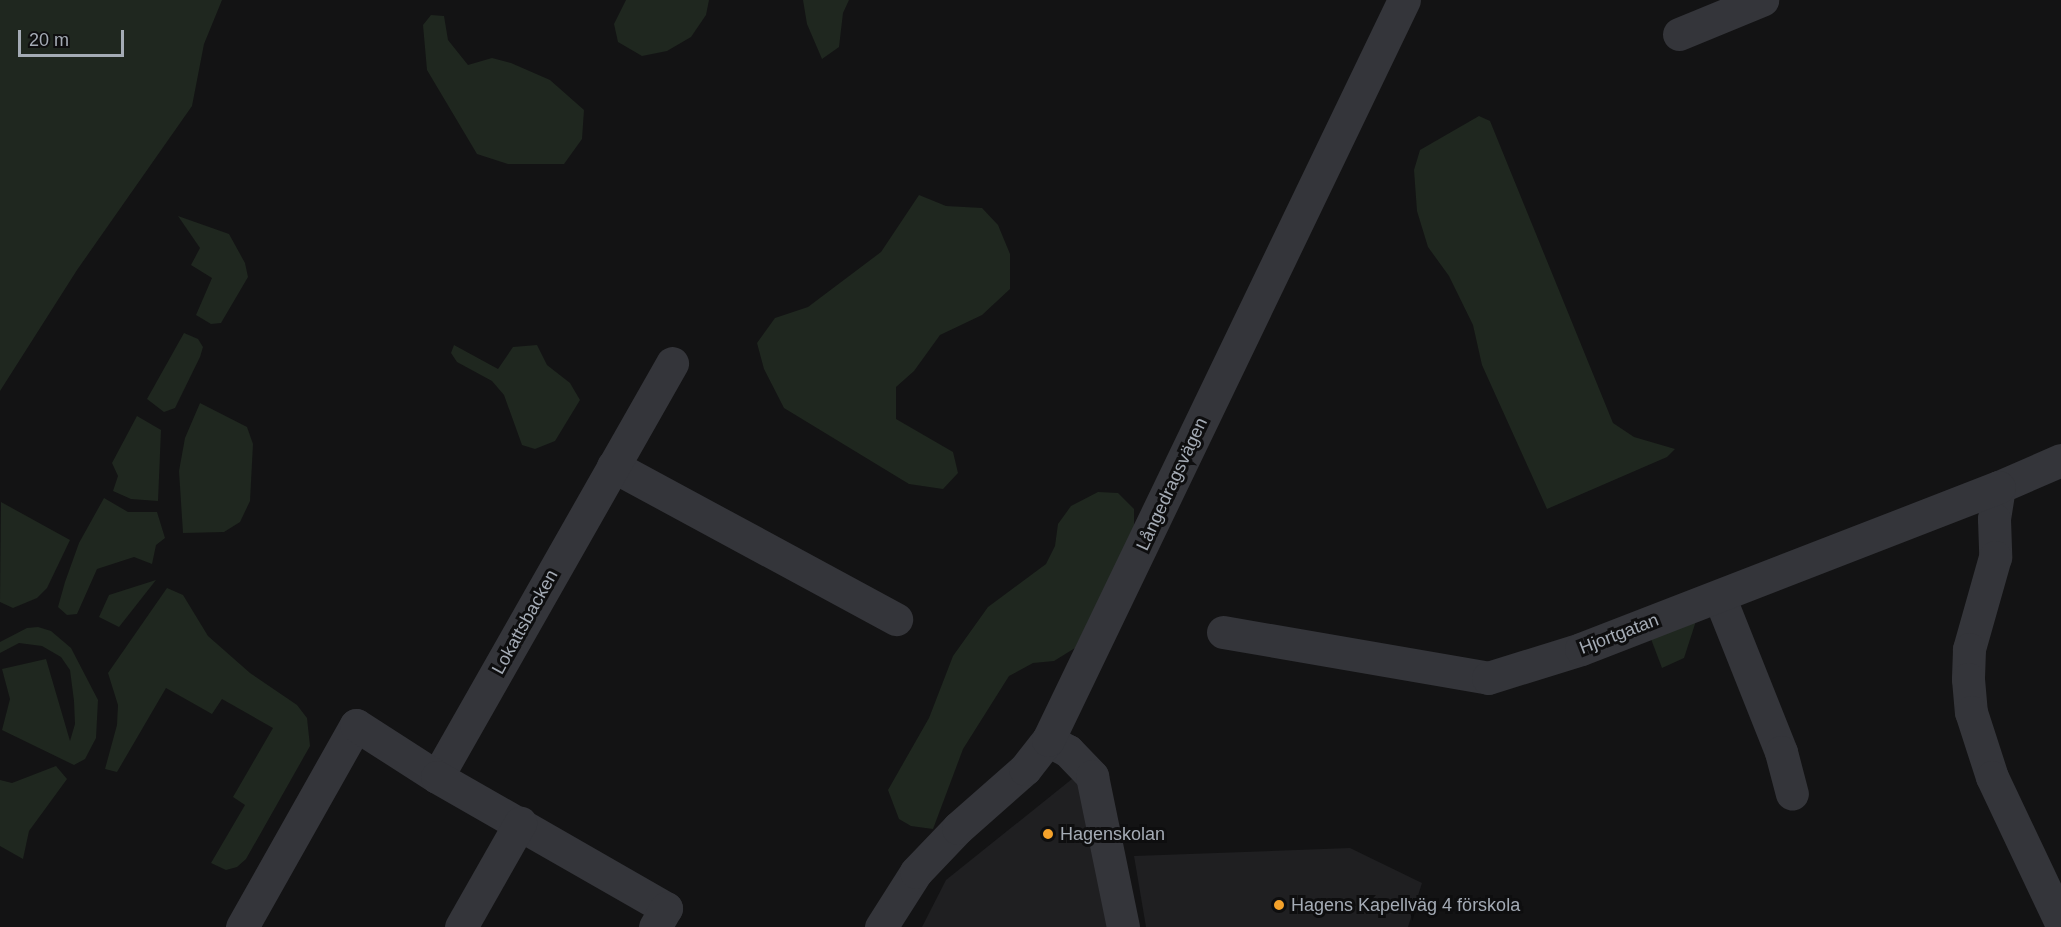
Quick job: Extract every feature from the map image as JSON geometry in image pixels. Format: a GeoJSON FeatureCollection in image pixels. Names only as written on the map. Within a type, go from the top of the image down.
{"type":"FeatureCollection","features":[{"type":"Feature","properties":{"kind":"street","name":"Långedragsvägen"},"geometry":{"type":"LineString","coordinates":[[881,927],[916,872],[958,828],[1025,769],[1048,740],[1404,0]]}},
{"type":"Feature","properties":{"kind":"street"},"geometry":{"type":"LineString","coordinates":[[1679,34],[1762,0]]}},
{"type":"Feature","properties":{"kind":"street","name":"Lokattsbacken"},"geometry":{"type":"LineString","coordinates":[[437,777],[672,363]]}},
{"type":"Feature","properties":{"kind":"street","name":"Hjortgatan"},"geometry":{"type":"LineString","coordinates":[[1223,632],[1488,678],[1544,663],[1719,597],[2000,487],[2061,460]]}},
{"type":"Feature","properties":{"kind":"street"},"geometry":{"type":"LineString","coordinates":[[613,466],[897,619]]}},
{"type":"Feature","properties":{"kind":"street"},"geometry":{"type":"LineString","coordinates":[[2000,487],[1994,519],[1995,557],[1969,649],[1971,712],[1992,777],[2061,923]]}},
{"type":"Feature","properties":{"kind":"street"},"geometry":{"type":"LineString","coordinates":[[1719,597],[1781,752],[1792,794]]}},
{"type":"Feature","properties":{"kind":"street"},"geometry":{"type":"LineString","coordinates":[[242,927],[356,725],[437,777],[666,908],[655,927]]}},
{"type":"Feature","properties":{"kind":"street"},"geometry":{"type":"LineString","coordinates":[[1048,740],[1068,751],[1092,776],[1123,927]]}},
{"type":"Feature","properties":{"kind":"street"},"geometry":{"type":"LineString","coordinates":[[461,927],[520,824]]}},
{"type":"Feature","properties":{"kind":"shaded area"},"geometry":{"type":"Polygon","coordinates":[[[0,0],[222,0],[204,44],[192,106],[77,270],[0,391],[0,0]]]}},
{"type":"Feature","properties":{"kind":"shaded area"},"geometry":{"type":"Polygon","coordinates":[[[626,0],[709,0],[706,15],[691,37],[667,51],[642,56],[618,42],[614,24],[626,0]]]}},
{"type":"Feature","properties":{"kind":"shaded area"},"geometry":{"type":"Polygon","coordinates":[[[803,0],[849,0],[843,13],[839,47],[822,59],[807,24],[803,0]]]}},
{"type":"Feature","properties":{"kind":"shaded area"},"geometry":{"type":"Polygon","coordinates":[[[431,15],[444,16],[448,40],[468,65],[492,58],[511,63],[550,80],[584,110],[582,139],[564,164],[508,164],[477,154],[427,70],[423,25],[431,15]]]}},
{"type":"Feature","properties":{"kind":"shaded area"},"geometry":{"type":"Polygon","coordinates":[[[1479,116],[1490,121],[1613,423],[1634,437],[1675,449],[1667,457],[1547,509],[1482,365],[1473,325],[1449,276],[1428,247],[1417,211],[1414,170],[1420,150],[1479,116]]]}},
{"type":"Feature","properties":{"kind":"shaded area"},"geometry":{"type":"Polygon","coordinates":[[[919,195],[946,206],[982,208],[998,225],[1010,254],[1010,289],[982,315],[940,335],[914,371],[896,387],[896,419],[953,452],[958,473],[943,489],[909,484],[784,408],[764,369],[757,343],[775,318],[808,307],[881,252],[919,195]]]}},
{"type":"Feature","properties":{"kind":"shaded area"},"geometry":{"type":"Polygon","coordinates":[[[178,216],[229,234],[245,263],[248,277],[221,323],[211,324],[196,315],[212,278],[191,265],[200,248],[178,216]]]}},
{"type":"Feature","properties":{"kind":"shaded area"},"geometry":{"type":"Polygon","coordinates":[[[184,333],[198,339],[203,347],[175,408],[164,412],[147,399],[184,333]]]}},
{"type":"Feature","properties":{"kind":"shaded area"},"geometry":{"type":"Polygon","coordinates":[[[454,345],[498,369],[513,347],[537,345],[547,365],[570,383],[580,400],[555,441],[535,449],[522,445],[504,395],[492,381],[457,362],[451,353],[454,345]]]}},
{"type":"Feature","properties":{"kind":"shaded area"},"geometry":{"type":"Polygon","coordinates":[[[200,403],[247,427],[253,444],[250,501],[240,522],[224,532],[183,533],[179,471],[185,438],[200,403]]]}},
{"type":"Feature","properties":{"kind":"shaded area"},"geometry":{"type":"Polygon","coordinates":[[[137,416],[161,430],[158,501],[131,499],[113,491],[118,476],[112,463],[137,416]]]}},
{"type":"Feature","properties":{"kind":"shaded area"},"geometry":{"type":"Polygon","coordinates":[[[1098,492],[1118,493],[1134,509],[1134,528],[1075,648],[1054,661],[1033,663],[1009,676],[963,749],[933,829],[911,826],[899,819],[888,790],[929,718],[953,656],[988,607],[1046,564],[1055,546],[1058,524],[1071,506],[1098,492]]]}},
{"type":"Feature","properties":{"kind":"shaded area"},"geometry":{"type":"Polygon","coordinates":[[[104,498],[128,512],[157,512],[165,538],[156,545],[152,564],[134,557],[97,569],[77,614],[67,615],[58,607],[65,582],[79,543],[104,498]]]}},
{"type":"Feature","properties":{"kind":"shaded area"},"geometry":{"type":"Polygon","coordinates":[[[1,502],[70,540],[47,588],[37,598],[13,608],[0,602],[1,502]]]}},
{"type":"Feature","properties":{"kind":"shaded area"},"geometry":{"type":"Polygon","coordinates":[[[156,580],[119,627],[99,617],[109,595],[156,580]]]}},
{"type":"Feature","properties":{"kind":"shaded area"},"geometry":{"type":"Polygon","coordinates":[[[167,588],[183,595],[208,636],[250,673],[297,705],[307,718],[310,746],[246,859],[237,867],[226,870],[211,863],[245,805],[233,797],[273,728],[222,699],[212,714],[166,688],[117,772],[105,769],[117,725],[118,705],[108,673],[167,588]]]}},
{"type":"Feature","properties":{"kind":"shaded area"},"geometry":{"type":"Polygon","coordinates":[[[1696,621],[1684,658],[1662,668],[1651,639],[1696,621]]]}},
{"type":"Feature","properties":{"kind":"shaded area"},"geometry":{"type":"Polygon","coordinates":[[[38,627],[51,631],[71,648],[98,700],[96,738],[85,759],[74,765],[2,730],[10,699],[2,669],[46,659],[70,741],[75,724],[74,701],[70,670],[61,657],[42,646],[19,643],[0,653],[0,642],[27,628],[38,627]]]}},
{"type":"Feature","properties":{"kind":"shaded area"},"geometry":{"type":"Polygon","coordinates":[[[56,766],[67,779],[29,831],[23,859],[0,846],[0,780],[12,783],[56,766]]]}},
{"type":"Feature","properties":{"kind":"shaded area","name":"Hagenskolan"},"geometry":{"type":"Polygon","coordinates":[[[1072,779],[1084,787],[1109,927],[922,927],[946,880],[1072,779]]]}},
{"type":"Feature","properties":{"kind":"shaded area","name":"Hagens Kapellväg 4 förskola"},"geometry":{"type":"Polygon","coordinates":[[[1350,848],[1422,883],[1408,927],[1146,927],[1134,856],[1350,848]]]}},
{"type":"Feature","properties":{"kind":"place","name":"Hagenskolan"},"geometry":{"type":"Point","coordinates":[1048,834]}},
{"type":"Feature","properties":{"kind":"place","name":"Hagens Kapellväg 4 förskola"},"geometry":{"type":"Point","coordinates":[1279,905]}}]}
